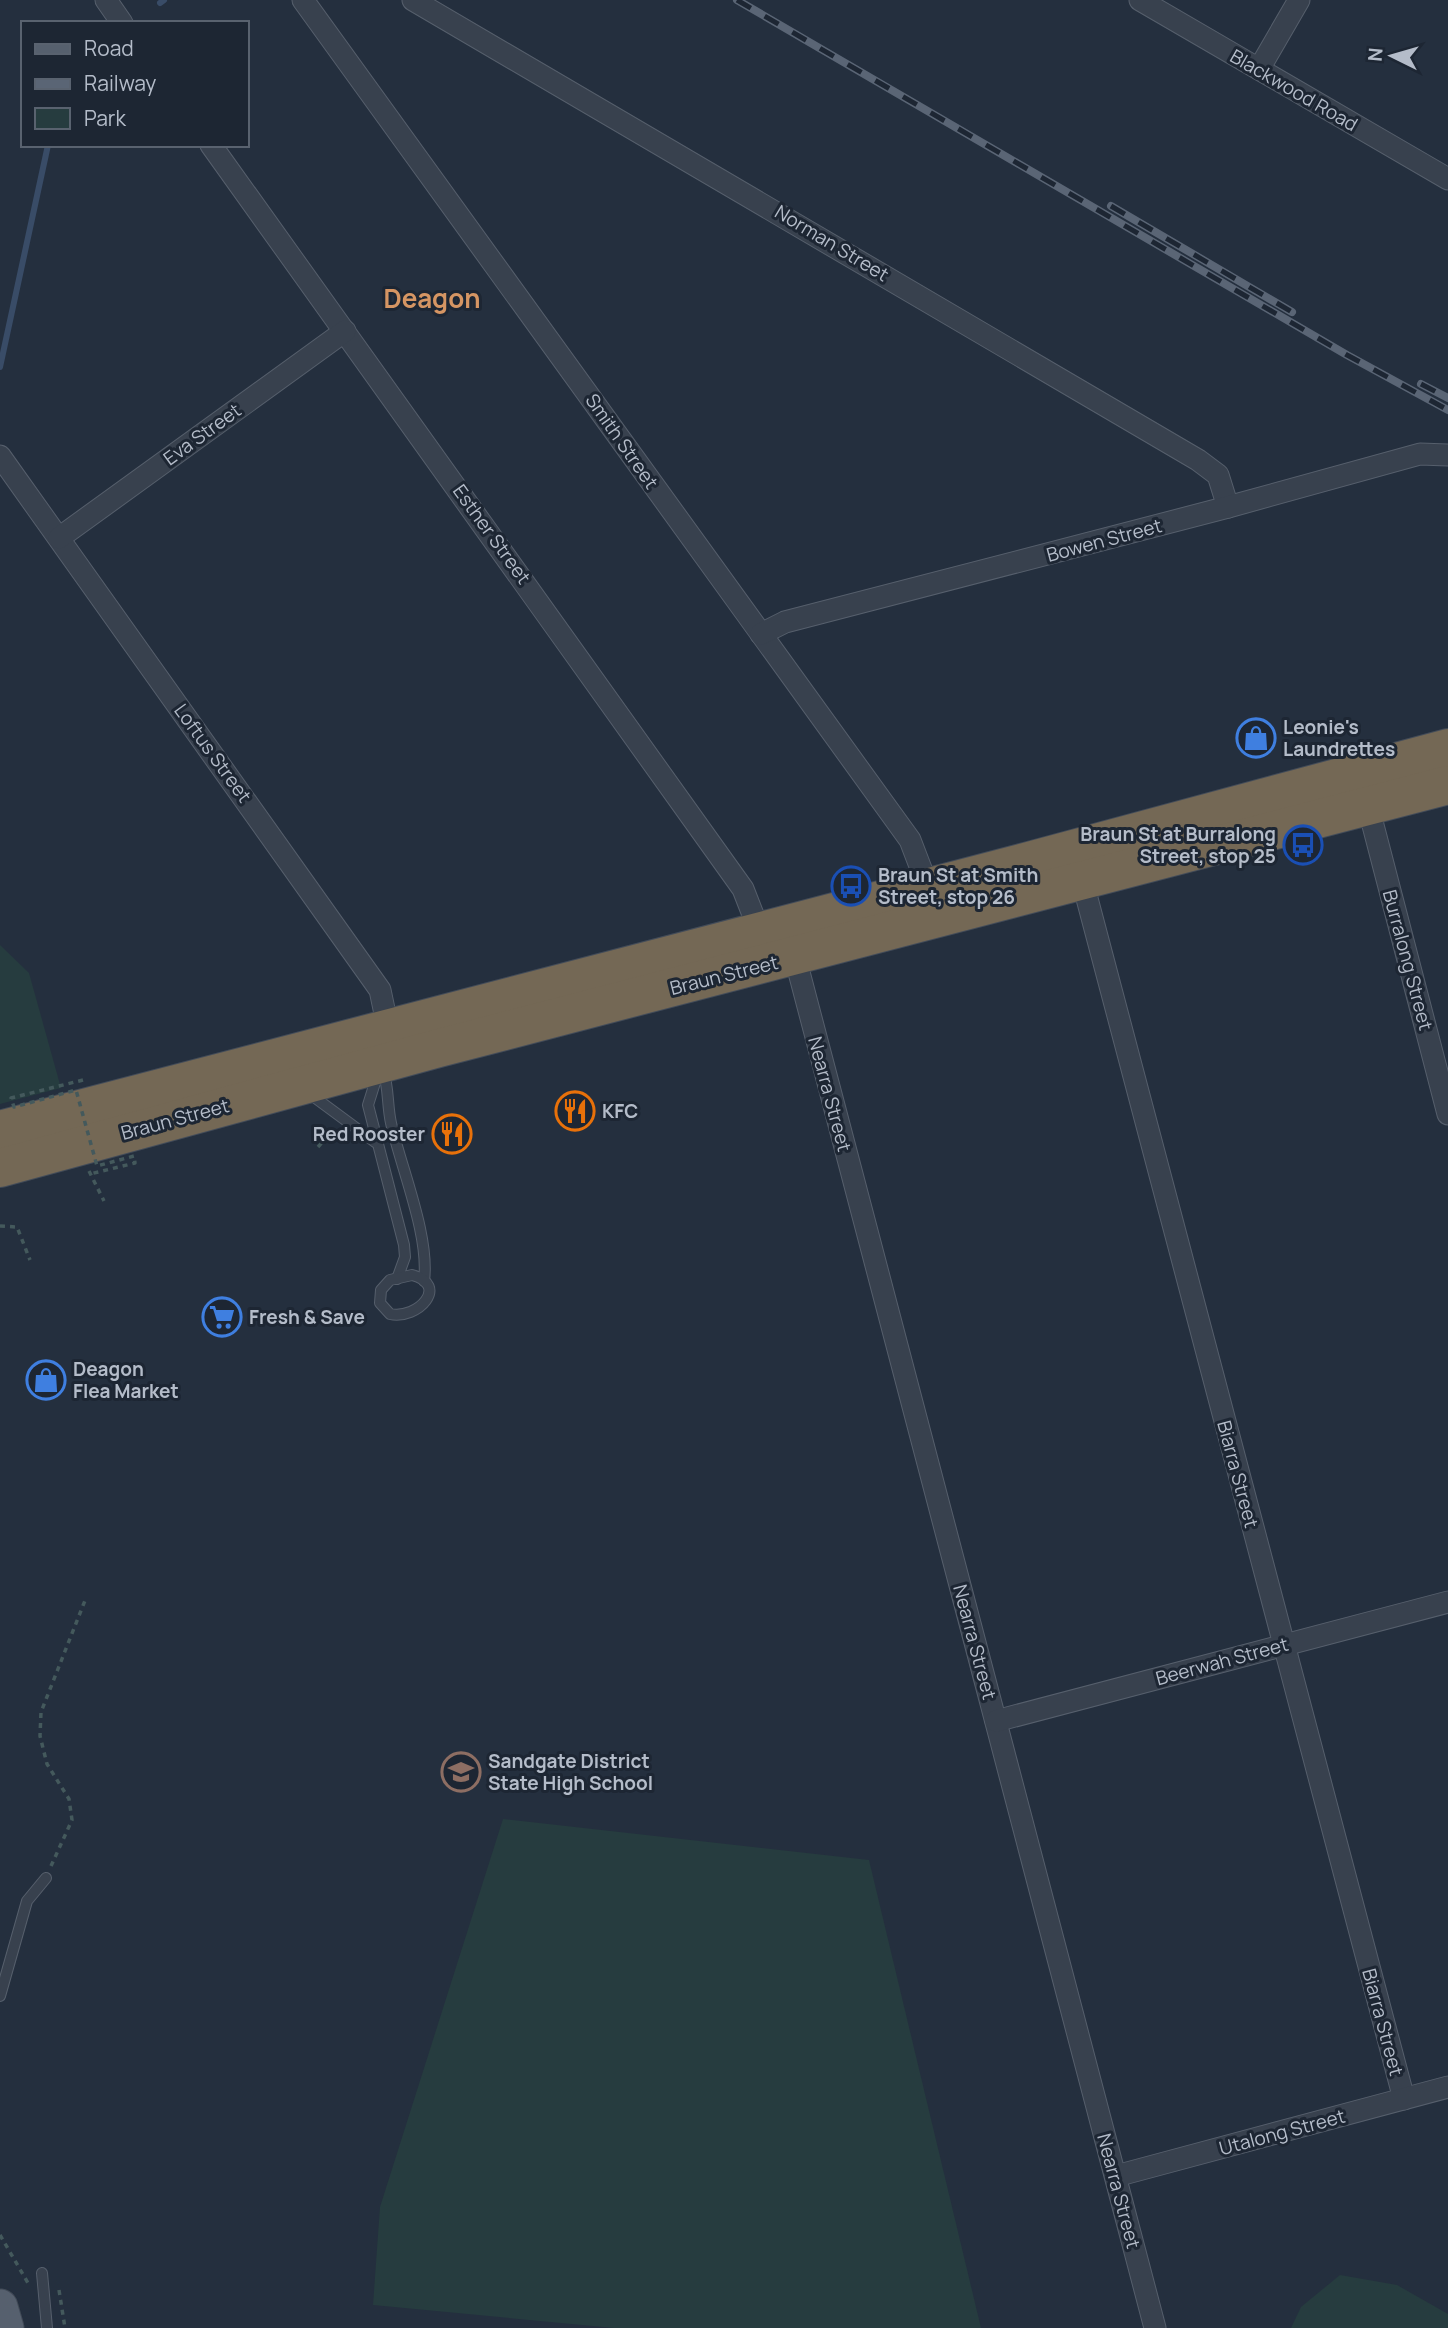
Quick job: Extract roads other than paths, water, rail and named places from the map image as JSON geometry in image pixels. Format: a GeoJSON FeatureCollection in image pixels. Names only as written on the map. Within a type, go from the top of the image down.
{"type":"FeatureCollection","features":[{"type":"Feature","properties":{"kind":"highway","name":"Braun Street"},"geometry":{"type":"LineString","coordinates":[[0,1130],[795,957],[1448,748]]}},
{"type":"Feature","properties":{"kind":"highway","name":"Braun Street"},"geometry":{"type":"LineString","coordinates":[[0,1168],[294,1087],[385,1046],[759,930],[928,887],[1078,866],[1368,806],[1448,785]]}},
{"type":"Feature","properties":{"kind":"main road"},"geometry":{"type":"LineString","coordinates":[[0,2307],[6,2328]]}},
{"type":"Feature","properties":{"kind":"street"},"geometry":{"type":"LineString","coordinates":[[106,0],[121,21]]}},
{"type":"Feature","properties":{"kind":"street","name":"Smith Street"},"geometry":{"type":"LineString","coordinates":[[303,0],[910,840],[928,887]]}},
{"type":"Feature","properties":{"kind":"street","name":"Norman Street"},"geometry":{"type":"LineString","coordinates":[[413,0],[1198,460],[1218,475],[1228,507]]}},
{"type":"Feature","properties":{"kind":"street","name":"Blackwood Road"},"geometry":{"type":"LineString","coordinates":[[1140,0],[1448,179]]}},
{"type":"Feature","properties":{"kind":"street"},"geometry":{"type":"LineString","coordinates":[[1259,69],[1300,0]]}},
{"type":"Feature","properties":{"kind":"street","name":"Esther Street"},"geometry":{"type":"LineString","coordinates":[[212,147],[743,889],[759,930]]}},
{"type":"Feature","properties":{"kind":"street","name":"Eva Street"},"geometry":{"type":"LineString","coordinates":[[59,538],[345,331]]}},
{"type":"Feature","properties":{"kind":"street","name":"Bowen Street"},"geometry":{"type":"LineString","coordinates":[[761,634],[785,622],[1228,507],[1420,454],[1448,455]]}},
{"type":"Feature","properties":{"kind":"street","name":"Loftus Street"},"geometry":{"type":"LineString","coordinates":[[0,456],[380,990],[385,1046]]}},
{"type":"Feature","properties":{"kind":"street","name":"Burralong Street"},"geometry":{"type":"LineString","coordinates":[[1368,806],[1448,1114]]}},
{"type":"Feature","properties":{"kind":"street","name":"Biarra Street"},"geometry":{"type":"LineString","coordinates":[[1078,866],[1404,2099]]}},
{"type":"Feature","properties":{"kind":"street","name":"Nearra Street"},"geometry":{"type":"LineString","coordinates":[[795,957],[1155,2328]]}},
{"type":"Feature","properties":{"kind":"street","name":"Beerwah Street"},"geometry":{"type":"LineString","coordinates":[[996,1721],[1448,1602]]}},
{"type":"Feature","properties":{"kind":"street","name":"Utalong Street"},"geometry":{"type":"LineString","coordinates":[[1116,2176],[1448,2087]]}},
{"type":"Feature","properties":{"kind":"lane"},"geometry":{"type":"LineString","coordinates":[[385,1046],[368,1105],[375,1142],[397,1212],[404,1245],[405,1257],[397,1279]]}},
{"type":"Feature","properties":{"kind":"lane"},"geometry":{"type":"LineString","coordinates":[[385,1046],[391,1122],[424,1253],[424,1281],[429,1294],[423,1306],[396,1315],[384,1309],[379,1296],[385,1284],[412,1275],[424,1281]]}},
{"type":"Feature","properties":{"kind":"lane"},"geometry":{"type":"LineString","coordinates":[[294,1087],[316,1096],[375,1142]]}},
{"type":"Feature","properties":{"kind":"lane"},"geometry":{"type":"LineString","coordinates":[[0,1996],[27,1901],[46,1878]]}},
{"type":"Feature","properties":{"kind":"lane"},"geometry":{"type":"LineString","coordinates":[[42,2273],[47,2328]]}},
{"type":"Feature","properties":{"kind":"waterway"},"geometry":{"type":"LineString","coordinates":[[160,3],[164,0]]}},
{"type":"Feature","properties":{"kind":"waterway"},"geometry":{"type":"LineString","coordinates":[[0,367],[48,147]]}},
{"type":"Feature","properties":{"kind":"railway"},"geometry":{"type":"LineString","coordinates":[[737,0],[1347,355],[1448,410]]}},
{"type":"Feature","properties":{"kind":"railway"},"geometry":{"type":"LineString","coordinates":[[1111,206],[1292,312]]}},
{"type":"Feature","properties":{"kind":"railway"},"geometry":{"type":"LineString","coordinates":[[1421,384],[1448,398]]}},
{"type":"Feature","properties":{"kind":"place","name":"Leonie's Laundrettes"},"geometry":{"type":"Point","coordinates":[1256,738]}},
{"type":"Feature","properties":{"kind":"place","name":"Braun St at Burralong Street, stop 25"},"geometry":{"type":"Point","coordinates":[1303,845]}},
{"type":"Feature","properties":{"kind":"place","name":"Braun St at Smith Street, stop 26"},"geometry":{"type":"Point","coordinates":[851,886]}},
{"type":"Feature","properties":{"kind":"place","name":"KFC"},"geometry":{"type":"Point","coordinates":[575,1111]}},
{"type":"Feature","properties":{"kind":"place","name":"Red Rooster"},"geometry":{"type":"Point","coordinates":[452,1134]}},
{"type":"Feature","properties":{"kind":"place","name":"Fresh & Save"},"geometry":{"type":"Point","coordinates":[222,1317]}},
{"type":"Feature","properties":{"kind":"place","name":"Deagon Flea Market"},"geometry":{"type":"Point","coordinates":[46,1380]}},
{"type":"Feature","properties":{"kind":"place","name":"Sandgate District State High School"},"geometry":{"type":"Point","coordinates":[461,1772]}},
{"type":"Feature","properties":{"kind":"district","name":"Deagon"},"geometry":{"type":"Point","coordinates":[432,299]}}]}
